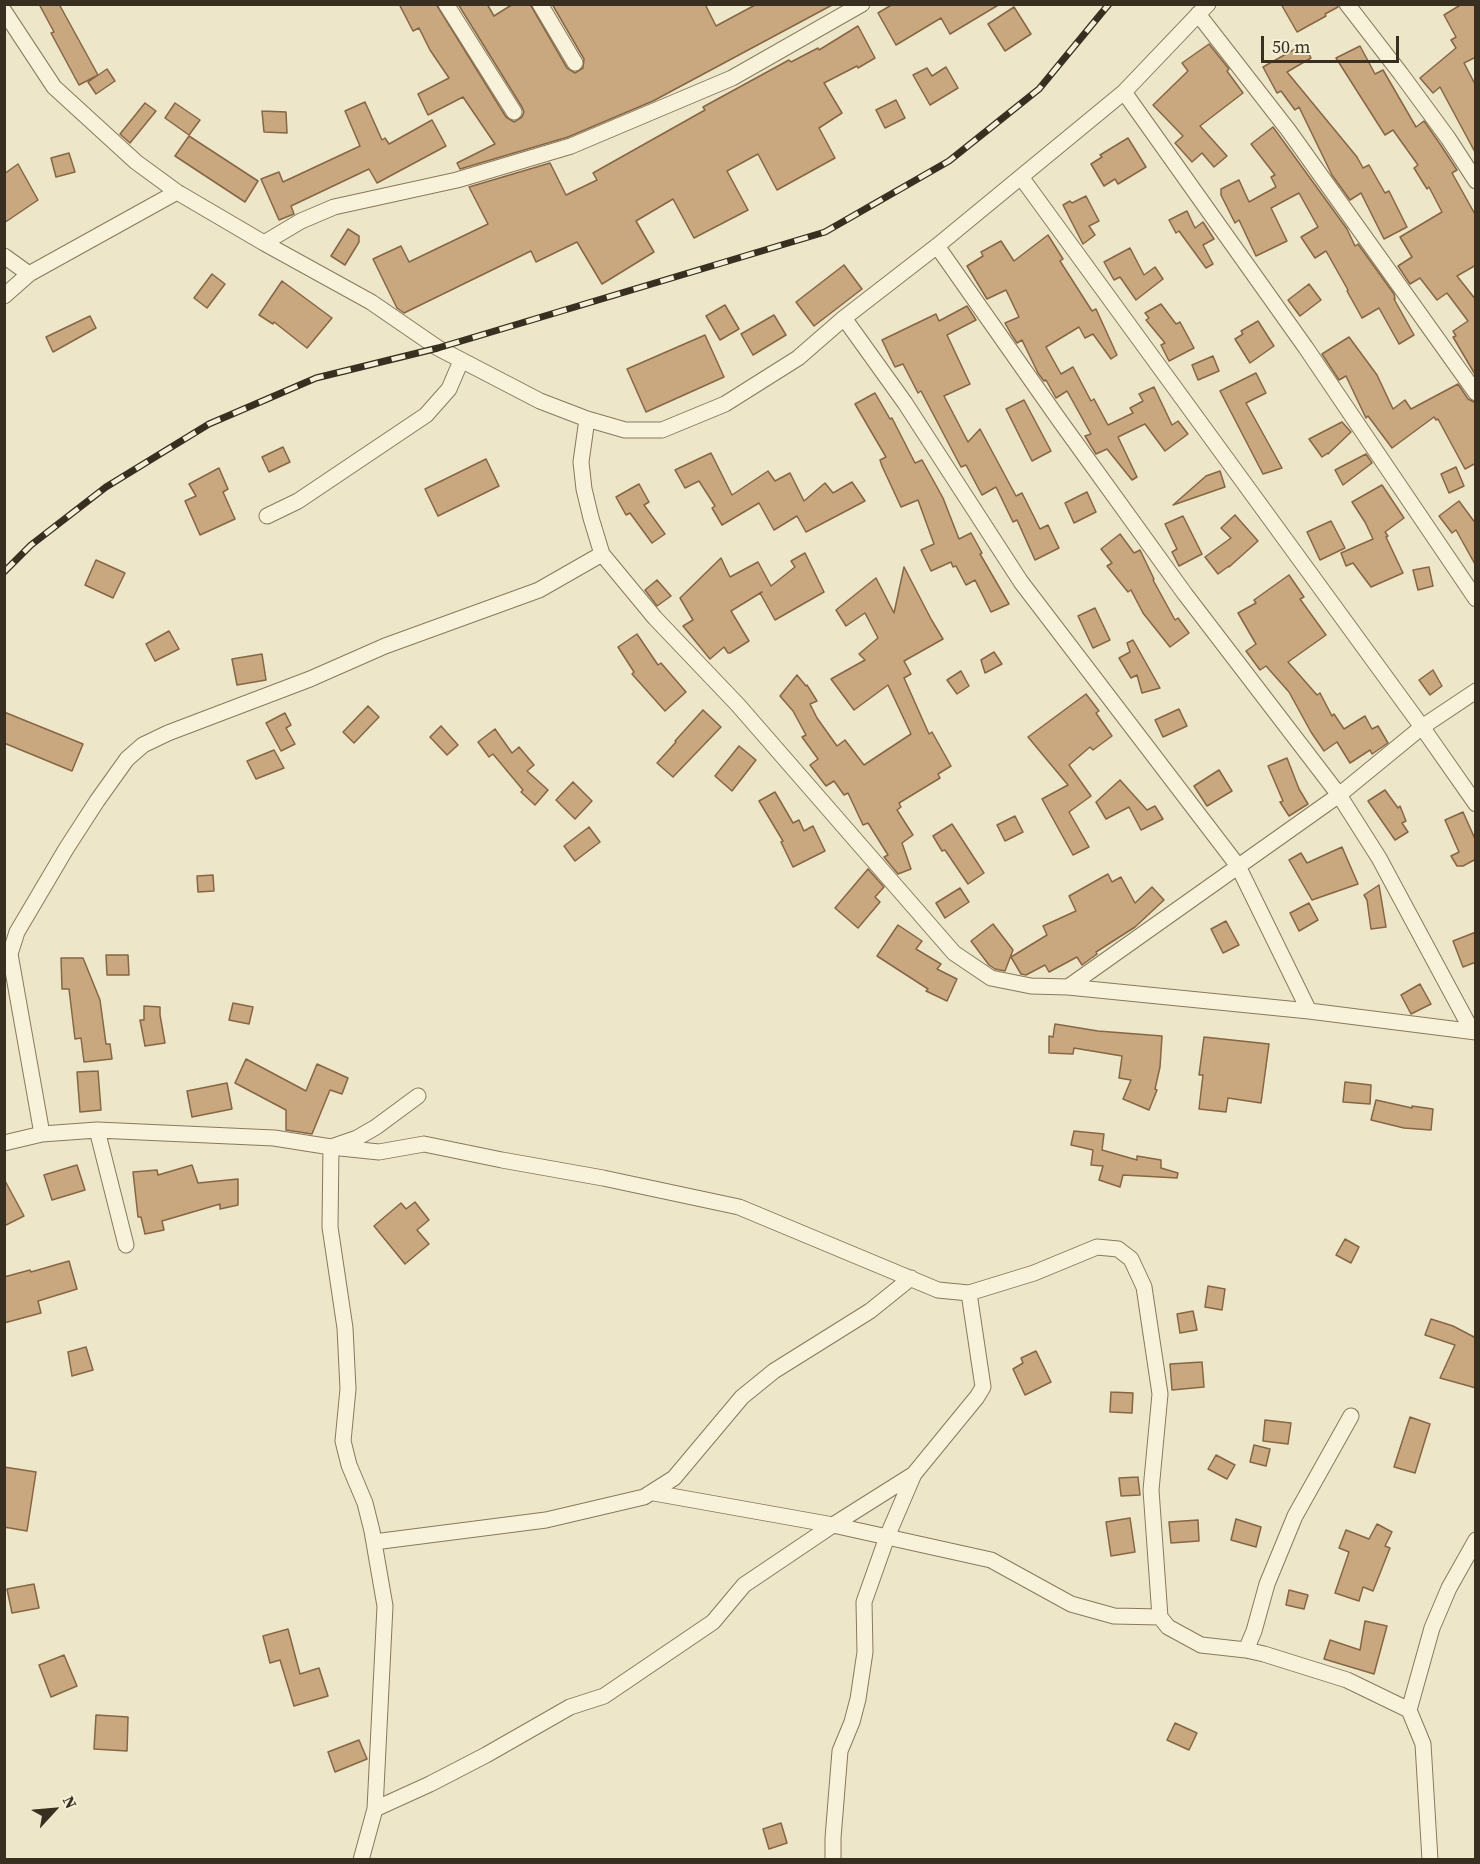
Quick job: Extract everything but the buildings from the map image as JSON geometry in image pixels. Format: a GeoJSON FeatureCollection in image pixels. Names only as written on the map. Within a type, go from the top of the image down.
{"type":"FeatureCollection","features":[{"type":"Feature","properties":{"kind":"street"},"geometry":{"type":"LineString","coordinates":[[446,4],[514,112]]}},
{"type":"Feature","properties":{"kind":"street"},"geometry":{"type":"LineString","coordinates":[[540,4],[575,63]]}},
{"type":"Feature","properties":{"kind":"street"},"geometry":{"type":"LineString","coordinates":[[264,243],[301,221],[334,207],[457,180],[571,146],[732,78],[862,4]]}},
{"type":"Feature","properties":{"kind":"street"},"geometry":{"type":"LineString","coordinates":[[1347,4],[1408,83],[1476,181]]}},
{"type":"Feature","properties":{"kind":"street"},"geometry":{"type":"LineString","coordinates":[[4,11],[54,87],[136,162],[177,192],[371,302],[438,348],[540,400],[587,419],[625,430],[662,430],[725,404],[798,358],[844,318],[937,246],[1124,92],[1203,9],[1476,393]]}},
{"type":"Feature","properties":{"kind":"street"},"geometry":{"type":"LineString","coordinates":[[1124,92],[1306,348],[1476,599]]}},
{"type":"Feature","properties":{"kind":"street"},"geometry":{"type":"LineString","coordinates":[[1021,177],[1476,804]]}},
{"type":"Feature","properties":{"kind":"street"},"geometry":{"type":"LineString","coordinates":[[4,296],[28,274],[177,192]]}},
{"type":"Feature","properties":{"kind":"street"},"geometry":{"type":"LineString","coordinates":[[937,246],[1185,594],[1339,795],[1379,858],[1474,1032]]}},
{"type":"Feature","properties":{"kind":"street"},"geometry":{"type":"LineString","coordinates":[[4,256],[28,274]]}},
{"type":"Feature","properties":{"kind":"street"},"geometry":{"type":"LineString","coordinates":[[844,318],[905,403],[1021,582],[1238,866],[1309,1011]]}},
{"type":"Feature","properties":{"kind":"street"},"geometry":{"type":"LineString","coordinates":[[267,516],[298,501],[426,415],[449,389],[461,361]]}},
{"type":"Feature","properties":{"kind":"street"},"geometry":{"type":"LineString","coordinates":[[587,419],[581,462],[584,489],[602,554],[655,618],[738,705],[954,953],[991,978],[1031,986],[1068,987],[1309,1011],[1474,1032]]}},
{"type":"Feature","properties":{"kind":"street"},"geometry":{"type":"LineString","coordinates":[[42,1134],[7,955],[17,932],[66,849],[127,759],[143,745],[168,733],[310,679],[386,645],[538,590],[602,554]]}},
{"type":"Feature","properties":{"kind":"street"},"geometry":{"type":"LineString","coordinates":[[1068,987],[1339,795],[1422,727],[1476,691]]}},
{"type":"Feature","properties":{"kind":"street"},"geometry":{"type":"LineString","coordinates":[[331,1148],[357,1138],[376,1127],[418,1096]]}},
{"type":"Feature","properties":{"kind":"street"},"geometry":{"type":"LineString","coordinates":[[97,1130],[126,1245]]}},
{"type":"Feature","properties":{"kind":"street"},"geometry":{"type":"LineString","coordinates":[[4,1143],[42,1134],[97,1130],[274,1138],[331,1148],[379,1152],[424,1144],[739,1207],[938,1290],[969,1293],[1034,1273],[1097,1247],[1118,1249],[1131,1259],[1144,1287],[1160,1394],[1151,1490],[1160,1617],[1168,1627],[1201,1645],[1264,1654],[1347,1680],[1409,1710],[1419,1729],[1423,1744],[1430,1860]]}},
{"type":"Feature","properties":{"kind":"street"},"geometry":{"type":"LineString","coordinates":[[331,1148],[330,1227],[345,1328],[348,1389],[343,1441],[349,1464],[365,1503],[385,1606],[375,1809],[361,1860]]}},
{"type":"Feature","properties":{"kind":"street"},"geometry":{"type":"LineString","coordinates":[[374,1542],[546,1520],[644,1497],[674,1478],[742,1397],[774,1371],[870,1311],[911,1278]]}},
{"type":"Feature","properties":{"kind":"street"},"geometry":{"type":"LineString","coordinates":[[833,1860],[840,1751],[858,1699],[865,1652],[864,1602],[886,1537],[914,1474],[977,1397],[982,1387],[969,1293]]}},
{"type":"Feature","properties":{"kind":"street"},"geometry":{"type":"LineString","coordinates":[[1246,1650],[1254,1631],[1267,1584],[1295,1516],[1351,1416]]}},
{"type":"Feature","properties":{"kind":"street"},"geometry":{"type":"LineString","coordinates":[[375,1809],[486,1755],[570,1707],[604,1696],[713,1622],[744,1584],[914,1474]]}},
{"type":"Feature","properties":{"kind":"street"},"geometry":{"type":"LineString","coordinates":[[654,1492],[833,1525],[991,1560],[1071,1604],[1114,1616],[1160,1617]]}},
{"type":"Feature","properties":{"kind":"street"},"geometry":{"type":"LineString","coordinates":[[1409,1710],[1432,1628],[1449,1588],[1476,1540]]}},
{"type":"Feature","properties":{"kind":"railway"},"geometry":{"type":"LineString","coordinates":[[4,572],[31,545],[106,487],[209,424],[316,378],[438,348],[825,232],[949,161],[1039,89],[1109,4]]}}]}
